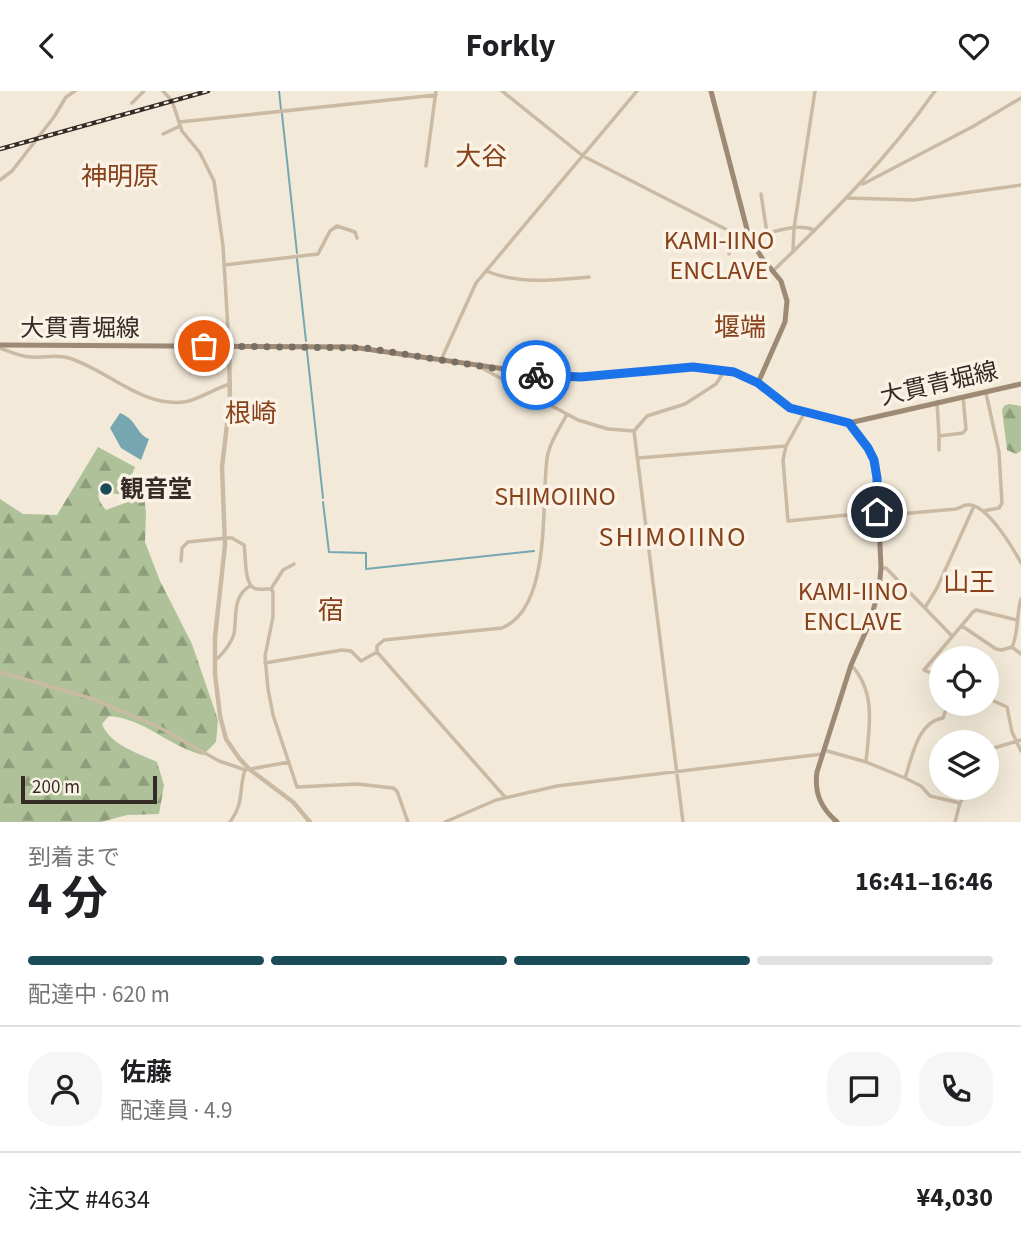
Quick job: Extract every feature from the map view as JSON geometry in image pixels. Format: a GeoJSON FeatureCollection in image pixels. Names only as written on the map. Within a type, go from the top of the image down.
{"type":"FeatureCollection","features":[{"type":"Feature","properties":{"kind":"main road"},"geometry":{"type":"LineString","coordinates":[[711,91],[750,238],[781,281],[786,293],[787,313],[758,383]]}},
{"type":"Feature","properties":{"kind":"main road","name":"大貫青堀線"},"geometry":{"type":"LineString","coordinates":[[0,347],[366,348],[567,378],[693,367],[726,370],[758,383],[786,405],[849,423],[1021,384]]}},
{"type":"Feature","properties":{"kind":"main road"},"geometry":{"type":"LineString","coordinates":[[836,822],[823,807],[817,794],[816,779],[851,665],[876,606],[881,568],[874,460],[849,423]]}},
{"type":"Feature","properties":{"kind":"street"},"geometry":{"type":"LineString","coordinates":[[0,180],[12,171],[66,97],[75,91]]}},
{"type":"Feature","properties":{"kind":"street"},"geometry":{"type":"LineString","coordinates":[[132,103],[144,91]]}},
{"type":"Feature","properties":{"kind":"street"},"geometry":{"type":"LineString","coordinates":[[163,91],[172,101],[179,124],[204,160],[214,181],[224,265],[230,384],[222,467],[226,538],[217,600],[214,658],[216,695],[222,726],[232,748],[247,769],[293,802],[310,822]]}},
{"type":"Feature","properties":{"kind":"street"},"geometry":{"type":"LineString","coordinates":[[502,91],[583,156],[737,235],[750,238]]}},
{"type":"Feature","properties":{"kind":"street"},"geometry":{"type":"LineString","coordinates":[[441,360],[476,283],[636,91]]}},
{"type":"Feature","properties":{"kind":"street"},"geometry":{"type":"LineString","coordinates":[[793,252],[794,228],[815,91]]}},
{"type":"Feature","properties":{"kind":"street"},"geometry":{"type":"LineString","coordinates":[[774,271],[861,184],[894,146],[935,91]]}},
{"type":"Feature","properties":{"kind":"street"},"geometry":{"type":"LineString","coordinates":[[163,134],[179,124],[436,93],[426,166]]}},
{"type":"Feature","properties":{"kind":"street"},"geometry":{"type":"LineString","coordinates":[[861,184],[1021,98]]}},
{"type":"Feature","properties":{"kind":"street"},"geometry":{"type":"LineString","coordinates":[[847,198],[914,200],[1021,185]]}},
{"type":"Feature","properties":{"kind":"street"},"geometry":{"type":"LineString","coordinates":[[761,194],[767,234]]}},
{"type":"Feature","properties":{"kind":"street"},"geometry":{"type":"LineString","coordinates":[[224,265],[318,254],[330,232],[337,226],[355,232],[357,238]]}},
{"type":"Feature","properties":{"kind":"street"},"geometry":{"type":"LineString","coordinates":[[729,254],[730,239],[750,238],[794,228],[814,230]]}},
{"type":"Feature","properties":{"kind":"street"},"geometry":{"type":"LineString","coordinates":[[486,271],[512,280],[589,277]]}},
{"type":"Feature","properties":{"kind":"street"},"geometry":{"type":"LineString","coordinates":[[0,347],[33,358],[58,355],[72,359],[101,372],[126,389],[167,401],[188,402],[230,384]]}},
{"type":"Feature","properties":{"kind":"street"},"geometry":{"type":"LineString","coordinates":[[478,366],[566,414],[597,426],[624,432],[634,431],[647,416],[685,404],[716,384],[726,370]]}},
{"type":"Feature","properties":{"kind":"street"},"geometry":{"type":"LineString","coordinates":[[983,511],[999,508],[1002,503],[1000,461],[985,392]]}},
{"type":"Feature","properties":{"kind":"street"},"geometry":{"type":"LineString","coordinates":[[939,436],[963,433],[966,429],[962,397]]}},
{"type":"Feature","properties":{"kind":"street"},"geometry":{"type":"LineString","coordinates":[[937,402],[939,450]]}},
{"type":"Feature","properties":{"kind":"street"},"geometry":{"type":"LineString","coordinates":[[806,412],[786,446],[783,469],[788,521],[956,509],[968,504],[983,511],[1007,539],[1021,563]]}},
{"type":"Feature","properties":{"kind":"street"},"geometry":{"type":"LineString","coordinates":[[505,798],[377,652],[377,646],[384,640],[502,628],[525,608],[536,585],[547,457],[566,414]]}},
{"type":"Feature","properties":{"kind":"street"},"geometry":{"type":"LineString","coordinates":[[634,431],[683,822]]}},
{"type":"Feature","properties":{"kind":"street"},"geometry":{"type":"LineString","coordinates":[[638,458],[786,446]]}},
{"type":"Feature","properties":{"kind":"street"},"geometry":{"type":"LineString","coordinates":[[926,606],[937,588],[974,506]]}},
{"type":"Feature","properties":{"kind":"street"},"geometry":{"type":"LineString","coordinates":[[181,561],[182,548],[188,542],[232,538],[244,545],[250,586],[255,589],[271,589]]}},
{"type":"Feature","properties":{"kind":"street"},"geometry":{"type":"LineString","coordinates":[[293,564],[283,570],[271,589],[274,605],[265,663],[273,715],[297,787],[357,784],[393,787],[397,791],[408,822]]}},
{"type":"Feature","properties":{"kind":"street"},"geometry":{"type":"LineString","coordinates":[[881,568],[886,568],[926,606],[952,636]]}},
{"type":"Feature","properties":{"kind":"street"},"geometry":{"type":"LineString","coordinates":[[214,658],[218,659],[230,643],[238,598],[244,589],[250,586]]}},
{"type":"Feature","properties":{"kind":"street"},"geometry":{"type":"LineString","coordinates":[[961,626],[996,649],[1012,647],[1016,638],[1021,599]]}},
{"type":"Feature","properties":{"kind":"street"},"geometry":{"type":"LineString","coordinates":[[944,646],[976,610],[1017,620]]}},
{"type":"Feature","properties":{"kind":"street"},"geometry":{"type":"LineString","coordinates":[[1012,647],[1021,654]]}},
{"type":"Feature","properties":{"kind":"street"},"geometry":{"type":"LineString","coordinates":[[265,663],[342,650],[351,651],[361,661],[377,652]]}},
{"type":"Feature","properties":{"kind":"street"},"geometry":{"type":"LineString","coordinates":[[851,665],[863,685],[871,709],[866,762]]}},
{"type":"Feature","properties":{"kind":"street"},"geometry":{"type":"LineString","coordinates":[[0,672],[93,699],[157,726],[219,761],[247,769],[289,762]]}},
{"type":"Feature","properties":{"kind":"street"},"geometry":{"type":"LineString","coordinates":[[999,703],[1007,707],[1021,751]]}},
{"type":"Feature","properties":{"kind":"street"},"geometry":{"type":"LineString","coordinates":[[905,778],[919,736],[934,720],[944,716]]}},
{"type":"Feature","properties":{"kind":"street"},"geometry":{"type":"LineString","coordinates":[[999,745],[1018,742]]}},
{"type":"Feature","properties":{"kind":"street"},"geometry":{"type":"LineString","coordinates":[[445,822],[470,813],[480,806],[557,786],[823,752],[866,762],[921,786],[930,796],[960,803]]}},
{"type":"Feature","properties":{"kind":"street"},"geometry":{"type":"LineString","coordinates":[[230,822],[239,810],[242,781],[247,769]]}},
{"type":"Feature","properties":{"kind":"street"},"geometry":{"type":"LineString","coordinates":[[955,822],[962,800]]}},
{"type":"Feature","properties":{"kind":"green space"},"geometry":{"type":"Polygon","coordinates":[[[1009,404],[1021,406],[1021,451],[1016,454],[1007,450],[1002,410],[1009,404]]]}},
{"type":"Feature","properties":{"kind":"green space"},"geometry":{"type":"Polygon","coordinates":[[[98,447],[135,467],[131,477],[122,479],[122,495],[111,493],[109,486],[104,484],[99,491],[99,500],[106,510],[144,496],[145,542],[160,581],[192,644],[218,720],[216,742],[203,755],[133,722],[109,716],[102,724],[111,738],[157,762],[164,785],[159,814],[127,815],[101,822],[0,822],[0,499],[23,514],[57,515],[98,447]]]}},
{"type":"Feature","properties":{"kind":"water"},"geometry":{"type":"Polygon","coordinates":[[[120,413],[130,419],[149,439],[141,460],[121,448],[110,428],[120,413]]]}},
{"type":"Feature","properties":{"kind":"waterway"},"geometry":{"type":"LineString","coordinates":[[279,91],[281,109]]}},
{"type":"Feature","properties":{"kind":"waterway"},"geometry":{"type":"LineString","coordinates":[[282,114],[297,253]]}},
{"type":"Feature","properties":{"kind":"waterway"},"geometry":{"type":"LineString","coordinates":[[297,259],[306,341]]}},
{"type":"Feature","properties":{"kind":"waterway"},"geometry":{"type":"LineString","coordinates":[[307,351],[323,498]]}},
{"type":"Feature","properties":{"kind":"waterway"},"geometry":{"type":"LineString","coordinates":[[323,502],[329,552],[366,553],[366,569],[534,551]]}},
{"type":"Feature","properties":{"kind":"railway"},"geometry":{"type":"LineString","coordinates":[[0,149],[208,91]]}},
{"type":"Feature","properties":{"kind":"way so far"},"geometry":{"type":"LineString","coordinates":[[204,346],[366,348],[536,375]]}},
{"type":"Feature","properties":{"kind":"place","name":"観音堂"},"geometry":{"type":"Point","coordinates":[106,489]}},
{"type":"Feature","properties":{"kind":"district","name":"大谷"},"geometry":{"type":"Point","coordinates":[481,156]}},
{"type":"Feature","properties":{"kind":"district","name":"神明原"},"geometry":{"type":"Point","coordinates":[120,176]}},
{"type":"Feature","properties":{"kind":"district","name":"KAMI-IINO ENCLAVE"},"geometry":{"type":"Point","coordinates":[719,254]}},
{"type":"Feature","properties":{"kind":"district","name":"堰端"},"geometry":{"type":"Point","coordinates":[740,327]}},
{"type":"Feature","properties":{"kind":"district","name":"根崎"},"geometry":{"type":"Point","coordinates":[251,413]}},
{"type":"Feature","properties":{"kind":"district","name":"SHIMOIINO"},"geometry":{"type":"Point","coordinates":[555,496]}},
{"type":"Feature","properties":{"kind":"district","name":"SHIMOIINO"},"geometry":{"type":"Point","coordinates":[673,537]}},
{"type":"Feature","properties":{"kind":"district","name":"山王"},"geometry":{"type":"Point","coordinates":[969,582]}},
{"type":"Feature","properties":{"kind":"district","name":"KAMI-IINO ENCLAVE"},"geometry":{"type":"Point","coordinates":[853,606]}},
{"type":"Feature","properties":{"kind":"district","name":"宿"},"geometry":{"type":"Point","coordinates":[331,610]}},
{"type":"Feature","properties":{"kind":"route"},"geometry":{"type":"LineString","coordinates":[[536,375],[567,378],[693,367],[734,372],[758,383],[790,408],[849,423],[874,460],[877,512]]}}]}
